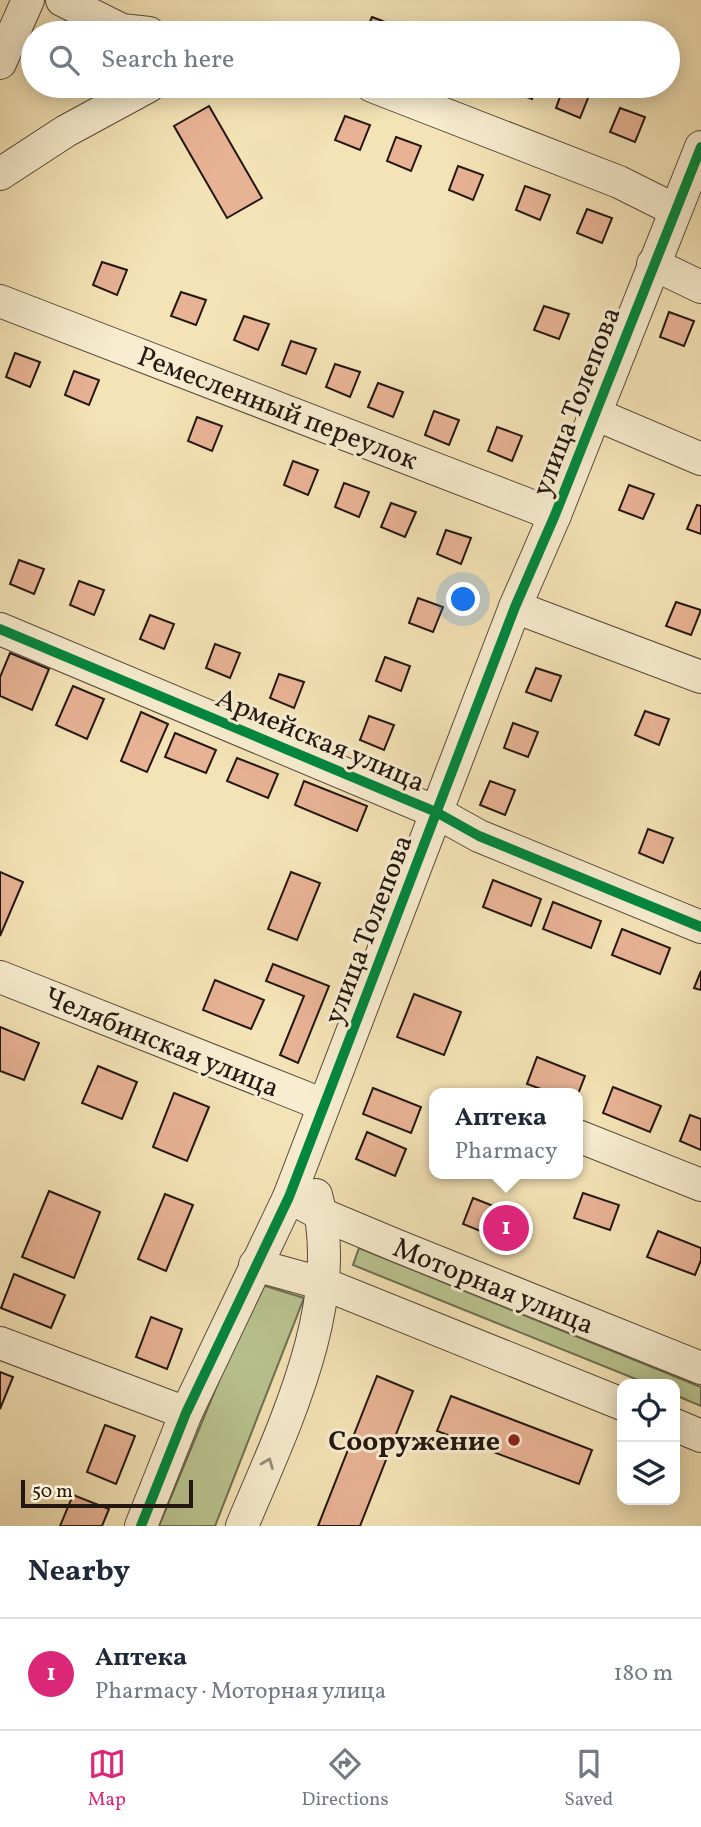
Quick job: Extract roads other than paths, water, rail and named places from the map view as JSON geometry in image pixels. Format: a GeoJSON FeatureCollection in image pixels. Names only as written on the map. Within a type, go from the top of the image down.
{"type":"FeatureCollection","features":[{"type":"Feature","properties":{"kind":"street"},"geometry":{"type":"LineString","coordinates":[[0,63],[28,0]]}},
{"type":"Feature","properties":{"kind":"street"},"geometry":{"type":"LineString","coordinates":[[62,0],[104,21]]}},
{"type":"Feature","properties":{"kind":"street"},"geometry":{"type":"LineString","coordinates":[[0,174],[66,131],[127,98]]}},
{"type":"Feature","properties":{"kind":"street"},"geometry":{"type":"LineString","coordinates":[[403,98],[619,182],[675,209]]}},
{"type":"Feature","properties":{"kind":"street","name":"улица Толепова"},"geometry":{"type":"LineString","coordinates":[[141,1526],[187,1413],[289,1197],[515,607],[555,514],[701,147]]}},
{"type":"Feature","properties":{"kind":"street"},"geometry":{"type":"LineString","coordinates":[[653,264],[701,286]]}},
{"type":"Feature","properties":{"kind":"street","name":"Ремесленный переулок"},"geometry":{"type":"LineString","coordinates":[[0,301],[555,514]]}},
{"type":"Feature","properties":{"kind":"street"},"geometry":{"type":"LineString","coordinates":[[593,413],[701,458]]}},
{"type":"Feature","properties":{"kind":"street"},"geometry":{"type":"LineString","coordinates":[[515,607],[701,677]]}},
{"type":"Feature","properties":{"kind":"street","name":"Армейская улица"},"geometry":{"type":"LineString","coordinates":[[0,629],[436,812],[479,836],[701,927]]}},
{"type":"Feature","properties":{"kind":"street","name":"Челябинская улица"},"geometry":{"type":"LineString","coordinates":[[0,977],[324,1105]]}},
{"type":"Feature","properties":{"kind":"street"},"geometry":{"type":"LineString","coordinates":[[583,1138],[701,1185]]}},
{"type":"Feature","properties":{"kind":"street"},"geometry":{"type":"LineString","coordinates":[[242,1526],[300,1386],[324,1284],[321,1213],[304,1157]]}},
{"type":"Feature","properties":{"kind":"street","name":"Моторная улица"},"geometry":{"type":"LineString","coordinates":[[289,1197],[321,1213],[701,1368]]}},
{"type":"Feature","properties":{"kind":"street"},"geometry":{"type":"LineString","coordinates":[[255,1265],[324,1284],[617,1402]]}},
{"type":"Feature","properties":{"kind":"street"},"geometry":{"type":"LineString","coordinates":[[0,1343],[187,1413]]}},
{"type":"Feature","properties":{"kind":"street"},"geometry":{"type":"LineString","coordinates":[[680,1427],[701,1436]]}},
{"type":"Feature","properties":{"kind":"place","name":"Аптека"},"geometry":{"type":"Point","coordinates":[506,1228]}},
{"type":"Feature","properties":{"kind":"place","name":"Сооружение"},"geometry":{"type":"Point","coordinates":[514,1440]}}]}
